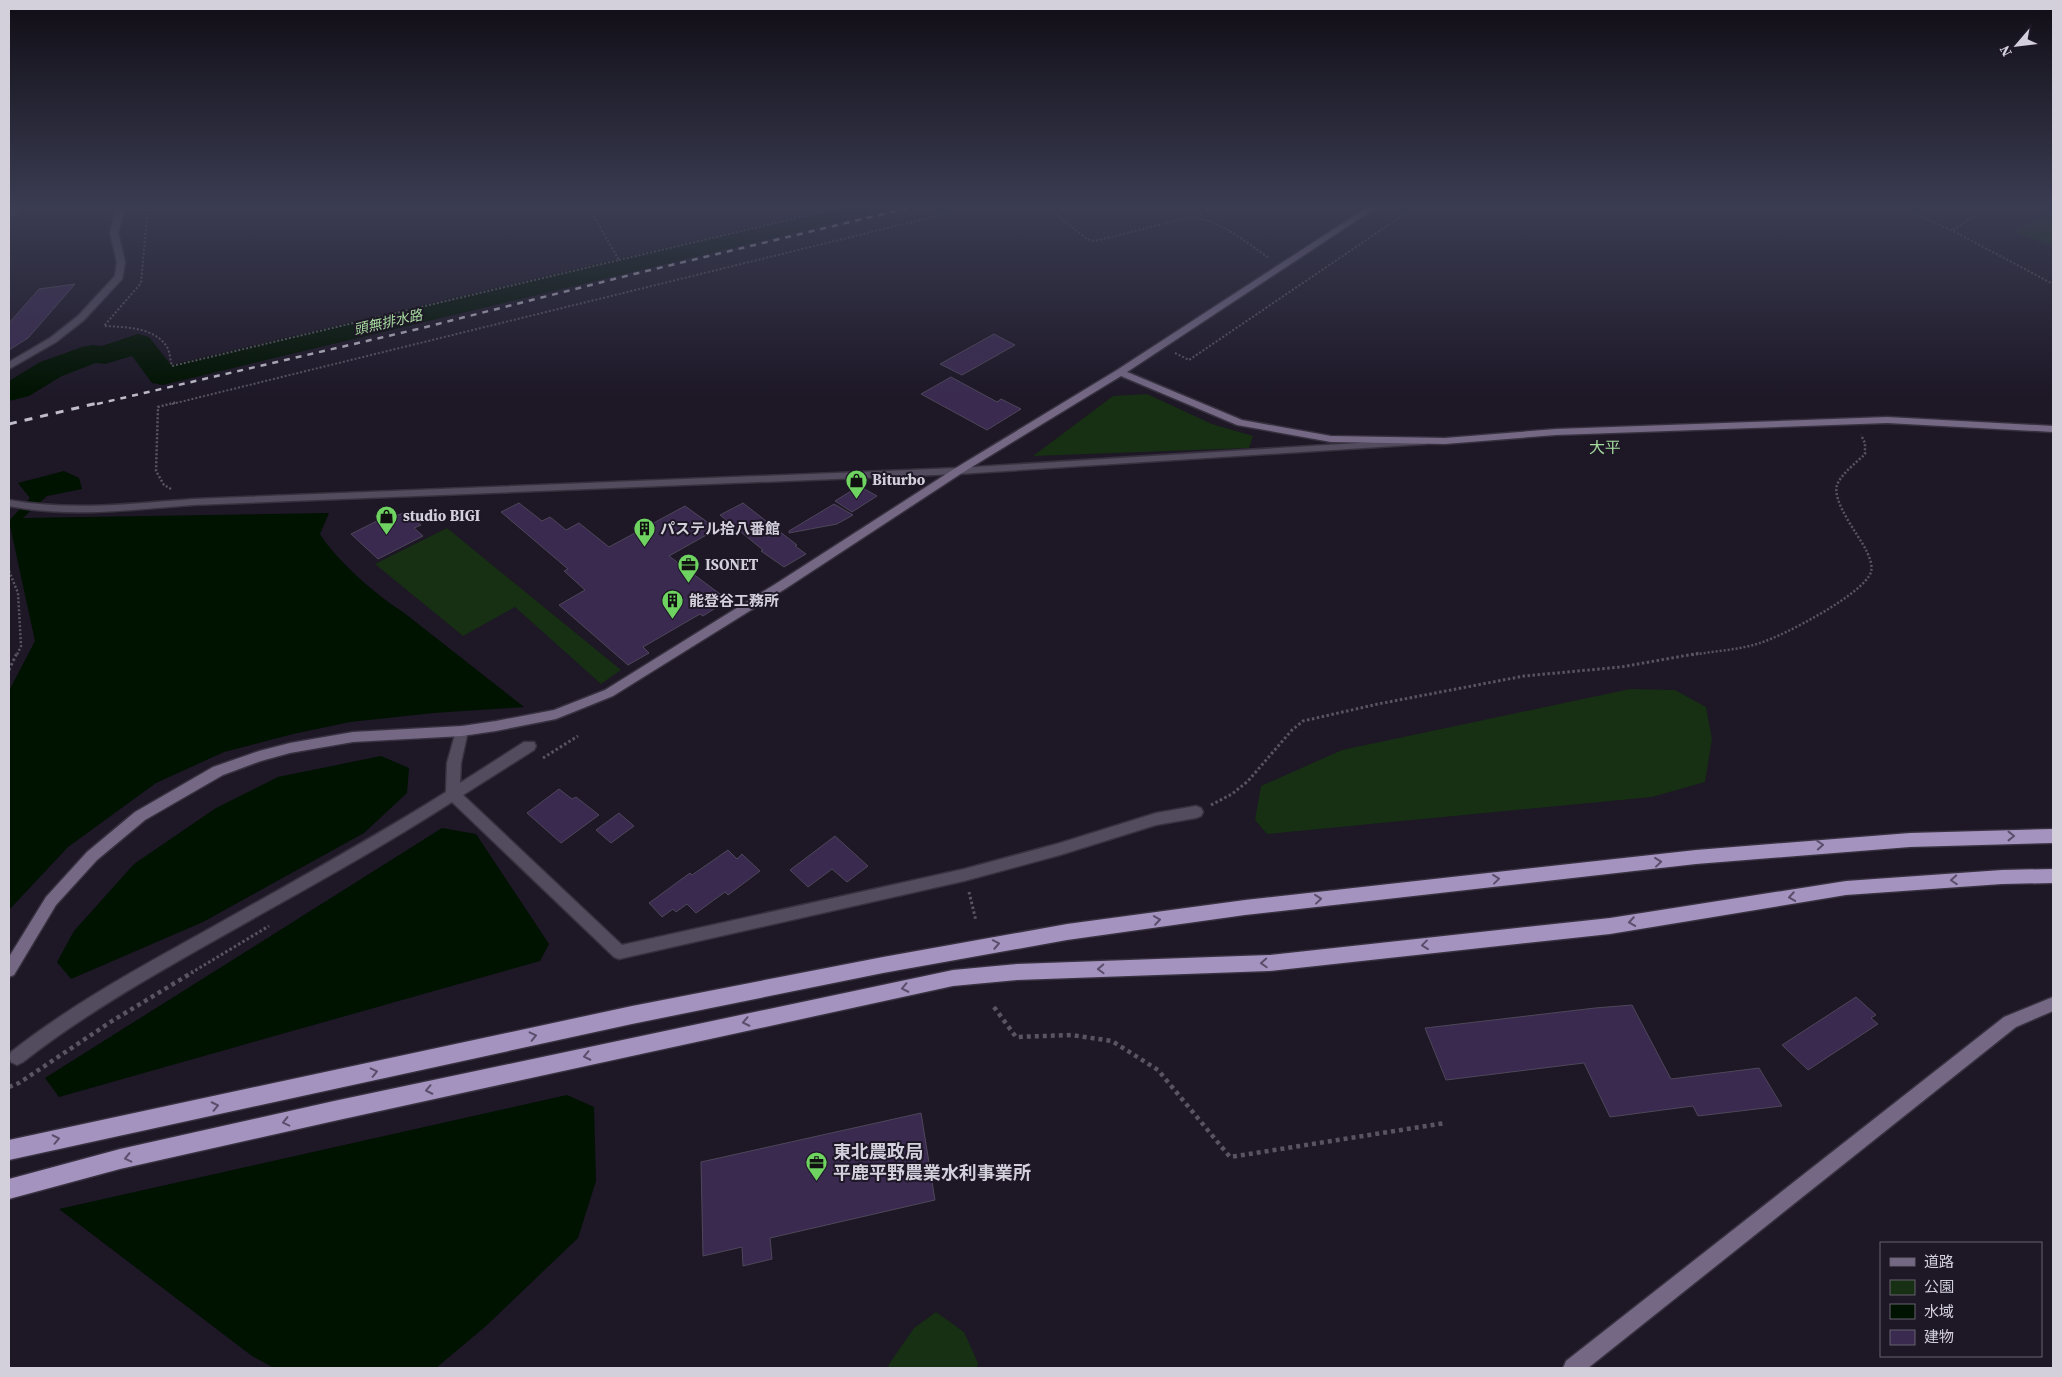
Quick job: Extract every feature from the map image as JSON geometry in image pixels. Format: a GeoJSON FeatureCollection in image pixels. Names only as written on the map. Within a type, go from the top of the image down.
{"type":"FeatureCollection","features":[{"type":"Feature","properties":{"kind":"highway"},"geometry":{"type":"LineString","coordinates":[[9,1150],[668,1007],[794,981],[1013,941],[1241,908],[1817,845],[1968,836],[2053,836]]}},
{"type":"Feature","properties":{"kind":"highway"},"geometry":{"type":"LineString","coordinates":[[9,1189],[120,1159],[343,1109],[953,978],[1017,972],[1269,963],[1610,926],[1846,888],[2002,877],[2053,876]]}},
{"type":"Feature","properties":{"kind":"street"},"geometry":{"type":"LineString","coordinates":[[9,366],[53,340],[81,318],[119,277],[120,269]]}},
{"type":"Feature","properties":{"kind":"street"},"geometry":{"type":"LineString","coordinates":[[9,970],[51,901],[92,856],[140,816],[218,771],[259,756],[290,748],[352,737],[462,731],[556,714],[609,693],[781,586],[958,471],[1120,372],[1275,269]]}},
{"type":"Feature","properties":{"kind":"street"},"geometry":{"type":"LineString","coordinates":[[1120,372],[1240,423],[1331,439],[1445,441]]}},
{"type":"Feature","properties":{"kind":"street"},"geometry":{"type":"LineString","coordinates":[[9,503],[46,508],[90,510],[193,502],[958,471],[1445,441],[1556,432],[1855,421],[1887,420],[2053,429]]}},
{"type":"Feature","properties":{"kind":"street"},"geometry":{"type":"LineString","coordinates":[[462,731],[454,763],[453,794],[619,952],[964,875],[1060,849],[1156,819],[1196,812]]}},
{"type":"Feature","properties":{"kind":"street"},"geometry":{"type":"LineString","coordinates":[[17,1057],[53,1029],[132,980],[387,836],[530,746]]}},
{"type":"Feature","properties":{"kind":"street"},"geometry":{"type":"LineString","coordinates":[[1573,1368],[2010,1022],[2053,1004]]}},
{"type":"Feature","properties":{"kind":"path"},"geometry":{"type":"LineString","coordinates":[[142,269],[141,283],[135,292],[122,304],[104,326],[131,328],[150,333],[167,346],[172,366],[580,269]]}},
{"type":"Feature","properties":{"kind":"path"},"geometry":{"type":"LineString","coordinates":[[193,502],[164,485],[156,471],[158,407],[719,269]]}},
{"type":"Feature","properties":{"kind":"path"},"geometry":{"type":"LineString","coordinates":[[1158,346],[1189,360],[1323,269]]}},
{"type":"Feature","properties":{"kind":"path"},"geometry":{"type":"LineString","coordinates":[[2025,269],[2053,284]]}},
{"type":"Feature","properties":{"kind":"path"},"geometry":{"type":"LineString","coordinates":[[1196,812],[1232,794],[1268,760],[1292,730],[1304,721],[1378,704],[1524,676],[1621,667],[1760,643],[1816,617],[1864,583],[1871,571],[1870,559],[1859,535],[1838,505],[1837,496],[1836,486],[1843,476],[1865,454],[1865,443],[1855,421]]}},
{"type":"Feature","properties":{"kind":"path"},"geometry":{"type":"LineString","coordinates":[[9,571],[18,593],[20,646],[9,670]]}},
{"type":"Feature","properties":{"kind":"path"},"geometry":{"type":"LineString","coordinates":[[964,875],[976,921]]}},
{"type":"Feature","properties":{"kind":"path"},"geometry":{"type":"LineString","coordinates":[[994,1007],[1016,1037],[1071,1035],[1112,1041],[1158,1070],[1230,1157],[1445,1123]]}},
{"type":"Feature","properties":{"kind":"green space"},"geometry":{"type":"Polygon","coordinates":[[[1147,394],[1212,424],[1253,436],[1249,448],[1033,456],[1113,396],[1147,394]]]}},
{"type":"Feature","properties":{"kind":"green space"},"geometry":{"type":"Polygon","coordinates":[[[447,528],[621,670],[601,684],[515,607],[463,636],[375,564],[447,528]]]}},
{"type":"Feature","properties":{"kind":"green space"},"geometry":{"type":"Polygon","coordinates":[[[1630,689],[1675,690],[1706,707],[1712,739],[1705,782],[1652,797],[1267,834],[1255,820],[1261,786],[1342,750],[1630,689]]]}},
{"type":"Feature","properties":{"kind":"green space"},"geometry":{"type":"Polygon","coordinates":[[[936,1312],[964,1332],[978,1363],[977,1368],[888,1368],[914,1328],[936,1312]]]}},
{"type":"Feature","properties":{"kind":"water"},"geometry":{"type":"Polygon","coordinates":[[[64,471],[79,478],[82,489],[47,496],[23,518],[329,513],[320,534],[336,555],[358,577],[524,707],[433,713],[350,722],[293,734],[224,752],[156,783],[68,847],[9,910],[9,691],[35,641],[9,521],[30,498],[18,483],[64,471]]]}},
{"type":"Feature","properties":{"kind":"water"},"geometry":{"type":"Polygon","coordinates":[[[381,756],[409,768],[407,793],[364,833],[203,922],[71,979],[57,962],[74,931],[134,864],[216,808],[278,777],[381,756]]]}},
{"type":"Feature","properties":{"kind":"water"},"geometry":{"type":"Polygon","coordinates":[[[442,828],[476,834],[549,944],[540,961],[59,1097],[45,1078],[442,828]]]}},
{"type":"Feature","properties":{"kind":"water"},"geometry":{"type":"Polygon","coordinates":[[[567,1095],[594,1107],[596,1181],[578,1238],[486,1326],[436,1368],[274,1368],[252,1356],[59,1209],[567,1095]]]}},
{"type":"Feature","properties":{"kind":"building"},"geometry":{"type":"Polygon","coordinates":[[[75,284],[28,338],[9,350],[9,323],[39,289],[75,284]]]}},
{"type":"Feature","properties":{"kind":"building"},"geometry":{"type":"Polygon","coordinates":[[[994,334],[1015,345],[962,375],[940,364],[994,334]]]}},
{"type":"Feature","properties":{"kind":"building"},"geometry":{"type":"Polygon","coordinates":[[[951,377],[997,402],[1001,399],[1021,409],[987,430],[921,394],[951,377]]]}},
{"type":"Feature","properties":{"kind":"building","name":"Biturbo"},"geometry":{"type":"Polygon","coordinates":[[[859,486],[877,496],[852,512],[835,501],[859,486]]]}},
{"type":"Feature","properties":{"kind":"building"},"geometry":{"type":"Polygon","coordinates":[[[519,503],[542,521],[550,517],[566,530],[579,523],[609,547],[685,506],[717,529],[669,556],[728,600],[703,616],[700,614],[643,647],[649,653],[628,665],[559,605],[585,590],[564,571],[568,569],[501,512],[519,503]]]}},
{"type":"Feature","properties":{"kind":"building"},"geometry":{"type":"Polygon","coordinates":[[[743,503],[806,554],[784,567],[761,551],[763,550],[720,515],[743,503]]]}},
{"type":"Feature","properties":{"kind":"building"},"geometry":{"type":"Polygon","coordinates":[[[834,504],[853,515],[837,524],[789,533],[789,531],[834,504]]]}},
{"type":"Feature","properties":{"kind":"building","name":"studio BIGI"},"geometry":{"type":"Polygon","coordinates":[[[395,512],[398,515],[406,512],[421,525],[414,528],[423,536],[378,559],[351,534],[395,512]]]}},
{"type":"Feature","properties":{"kind":"building"},"geometry":{"type":"Polygon","coordinates":[[[559,789],[572,799],[576,797],[599,815],[561,843],[527,813],[559,789]]]}},
{"type":"Feature","properties":{"kind":"building"},"geometry":{"type":"Polygon","coordinates":[[[619,813],[634,826],[611,843],[596,830],[619,813]]]}},
{"type":"Feature","properties":{"kind":"building"},"geometry":{"type":"Polygon","coordinates":[[[835,836],[868,866],[847,882],[832,869],[808,887],[790,870],[835,836]]]}},
{"type":"Feature","properties":{"kind":"building"},"geometry":{"type":"Polygon","coordinates":[[[728,850],[737,859],[742,854],[760,871],[728,895],[725,892],[696,913],[687,904],[676,912],[673,909],[662,917],[649,903],[690,873],[692,875],[728,850]]]}},
{"type":"Feature","properties":{"kind":"building"},"geometry":{"type":"Polygon","coordinates":[[[1856,997],[1876,1015],[1871,1018],[1878,1024],[1808,1070],[1782,1045],[1856,997]]]}},
{"type":"Feature","properties":{"kind":"building"},"geometry":{"type":"Polygon","coordinates":[[[1632,1005],[1671,1079],[1759,1068],[1782,1106],[1698,1116],[1693,1106],[1610,1117],[1584,1063],[1446,1080],[1425,1028],[1595,1008],[1632,1005]]]}},
{"type":"Feature","properties":{"kind":"building","name":"東北農政局 平鹿平野農業水利事業所"},"geometry":{"type":"Polygon","coordinates":[[[921,1113],[935,1200],[770,1238],[772,1259],[743,1266],[742,1247],[703,1256],[701,1162],[921,1113]]]}},
{"type":"Feature","properties":{"kind":"waterway","name":"頭無排水路"},"geometry":{"type":"LineString","coordinates":[[9,391],[18,389],[51,369],[93,354],[105,355],[138,343],[163,376],[609,269]]}},
{"type":"Feature","properties":{"kind":"railway"},"geometry":{"type":"LineString","coordinates":[[97,404],[418,329],[654,269]]}},
{"type":"Feature","properties":{"kind":"railway"},"geometry":{"type":"LineString","coordinates":[[9,424],[102,402]]}},
{"type":"Feature","properties":{"kind":"place","name":"Biturbo"},"geometry":{"type":"Point","coordinates":[856,499]}},
{"type":"Feature","properties":{"kind":"place","name":"studio BIGI"},"geometry":{"type":"Point","coordinates":[387,535]}},
{"type":"Feature","properties":{"kind":"place","name":"パステル拾八番館"},"geometry":{"type":"Point","coordinates":[644,548]}},
{"type":"Feature","properties":{"kind":"place","name":"ISONET"},"geometry":{"type":"Point","coordinates":[689,584]}},
{"type":"Feature","properties":{"kind":"place","name":"能登谷工務所"},"geometry":{"type":"Point","coordinates":[673,620]}},
{"type":"Feature","properties":{"kind":"place","name":"東北農政局 平鹿平野農業水利事業所"},"geometry":{"type":"Point","coordinates":[817,1181]}},
{"type":"Feature","properties":{"kind":"district","name":"大平"},"geometry":{"type":"Point","coordinates":[1605,447]}}]}
